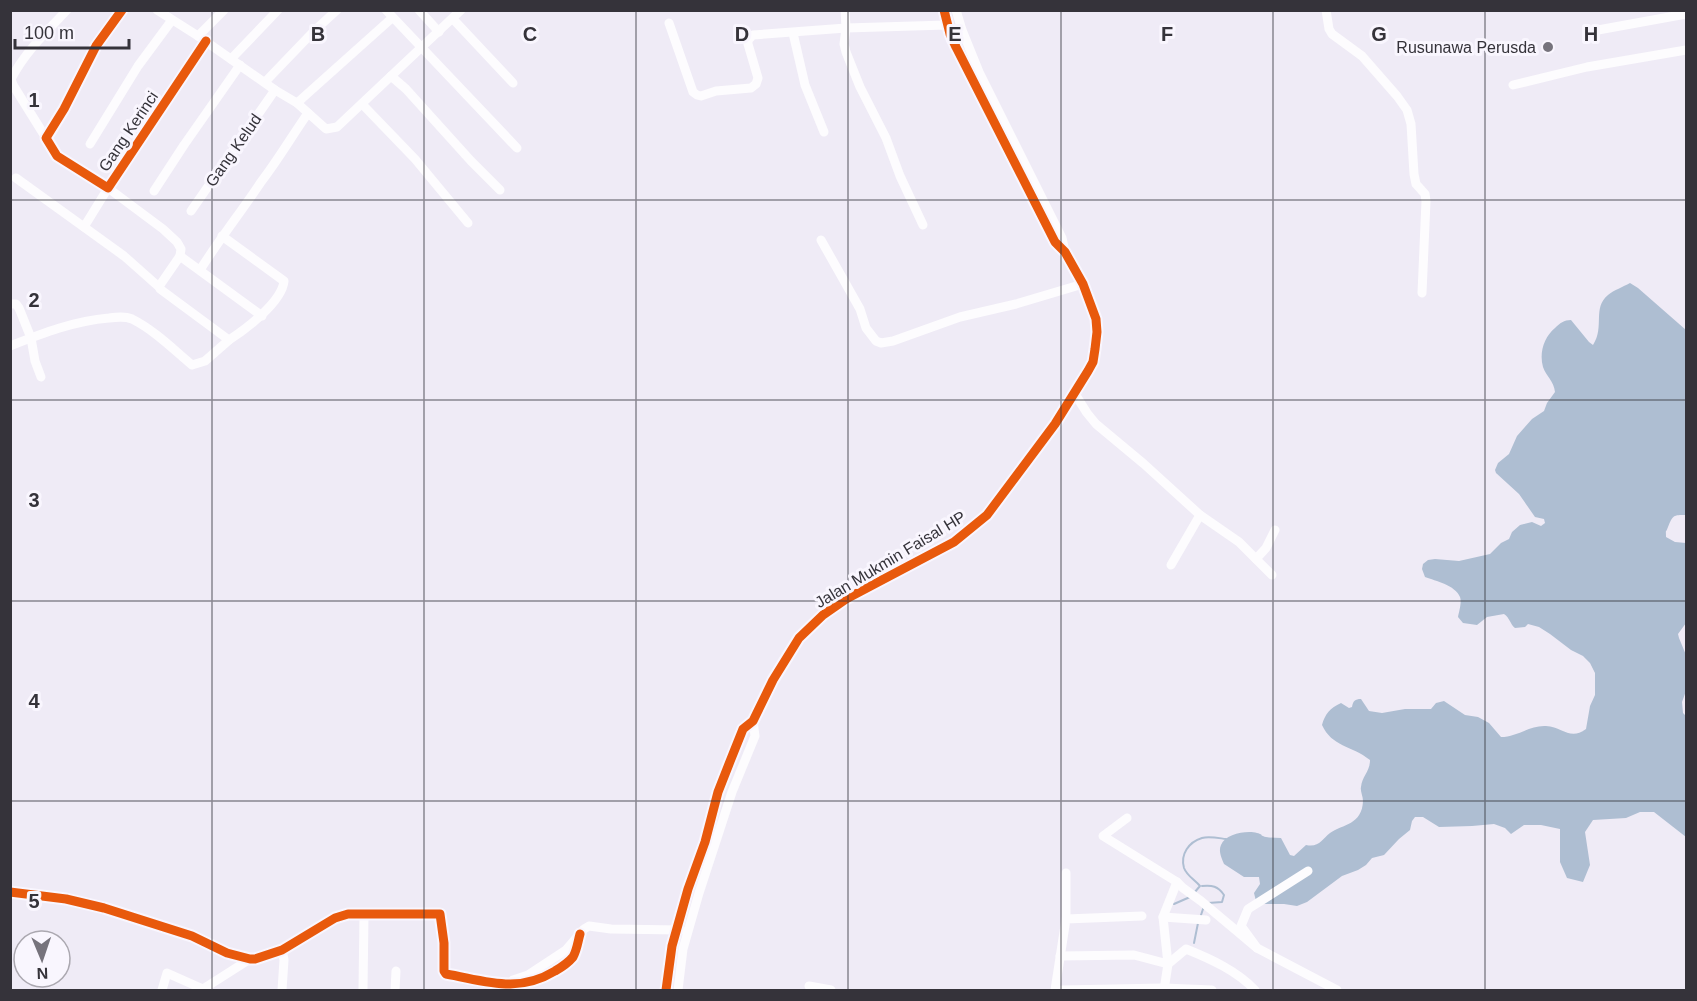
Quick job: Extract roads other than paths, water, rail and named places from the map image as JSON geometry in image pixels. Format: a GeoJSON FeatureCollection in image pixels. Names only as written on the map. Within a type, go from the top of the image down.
{"type":"FeatureCollection","features":[{"type":"Feature","properties":{"kind":"street"},"geometry":{"type":"LineString","coordinates":[[67,10],[36,42],[11,79],[12,85],[46,138],[64,109],[96,46],[122,10]]}},
{"type":"Feature","properties":{"kind":"street","name":"Gang Kerinci"},"geometry":{"type":"LineString","coordinates":[[46,138],[57,156],[108,188],[202,38],[224,10]]}},
{"type":"Feature","properties":{"kind":"street"},"geometry":{"type":"LineString","coordinates":[[231,59],[278,10]]}},
{"type":"Feature","properties":{"kind":"street"},"geometry":{"type":"LineString","coordinates":[[265,82],[337,10]]}},
{"type":"Feature","properties":{"kind":"street"},"geometry":{"type":"LineString","coordinates":[[419,10],[439,32]]}},
{"type":"Feature","properties":{"kind":"street"},"geometry":{"type":"LineString","coordinates":[[159,11],[297,103],[326,129],[337,127],[461,10]]}},
{"type":"Feature","properties":{"kind":"street"},"geometry":{"type":"LineString","coordinates":[[845,10],[844,44],[846,52],[923,225]]}},
{"type":"Feature","properties":{"kind":"street","name":"Jalan Mukmin Faisal HP"},"geometry":{"type":"LineString","coordinates":[[666,990],[676,929],[725,773],[744,729],[753,721],[773,680],[799,638],[823,615],[846,599],[954,542],[987,515],[1075,394],[1093,362],[1097,332],[1096,319],[1083,284],[1065,252],[1055,242],[956,48],[944,10]]}},
{"type":"Feature","properties":{"kind":"street","name":"Jalan Mukmin Faisal HP"},"geometry":{"type":"LineString","coordinates":[[956,10],[979,72],[1062,237],[1065,252]]}},
{"type":"Feature","properties":{"kind":"street"},"geometry":{"type":"LineString","coordinates":[[1326,10],[1332,34],[1362,56],[1397,96],[1410,116],[1414,174],[1416,184],[1425,194],[1426,201],[1422,293]]}},
{"type":"Feature","properties":{"kind":"street"},"geometry":{"type":"LineString","coordinates":[[297,103],[389,14],[517,148]]}},
{"type":"Feature","properties":{"kind":"street"},"geometry":{"type":"LineString","coordinates":[[1598,30],[1686,14]]}},
{"type":"Feature","properties":{"kind":"street"},"geometry":{"type":"LineString","coordinates":[[453,19],[513,83]]}},
{"type":"Feature","properties":{"kind":"street"},"geometry":{"type":"LineString","coordinates":[[90,144],[138,66],[172,20]]}},
{"type":"Feature","properties":{"kind":"street"},"geometry":{"type":"LineString","coordinates":[[669,23],[693,92],[701,96],[716,91],[751,88],[756,84],[758,78],[748,44],[748,40],[753,35],[846,28],[947,25]]}},
{"type":"Feature","properties":{"kind":"street"},"geometry":{"type":"LineString","coordinates":[[793,33],[806,85],[824,132]]}},
{"type":"Feature","properties":{"kind":"street"},"geometry":{"type":"LineString","coordinates":[[1513,85],[1587,67],[1686,50]]}},
{"type":"Feature","properties":{"kind":"street"},"geometry":{"type":"LineString","coordinates":[[154,191],[240,65]]}},
{"type":"Feature","properties":{"kind":"street"},"geometry":{"type":"LineString","coordinates":[[391,76],[406,89],[500,190]]}},
{"type":"Feature","properties":{"kind":"street","name":"Gang Kelud"},"geometry":{"type":"LineString","coordinates":[[191,211],[275,90]]}},
{"type":"Feature","properties":{"kind":"street"},"geometry":{"type":"LineString","coordinates":[[362,104],[415,159],[468,223]]}},
{"type":"Feature","properties":{"kind":"street"},"geometry":{"type":"LineString","coordinates":[[200,270],[308,113]]}},
{"type":"Feature","properties":{"kind":"street"},"geometry":{"type":"LineString","coordinates":[[16,178],[124,256],[175,301],[229,340]]}},
{"type":"Feature","properties":{"kind":"street"},"geometry":{"type":"LineString","coordinates":[[84,227],[108,188],[164,229],[181,249],[180,256],[159,287]]}},
{"type":"Feature","properties":{"kind":"street"},"geometry":{"type":"LineString","coordinates":[[10,346],[88,320],[127,317],[160,338],[192,365],[205,360],[262,316],[283,287],[284,281],[222,236]]}},
{"type":"Feature","properties":{"kind":"street"},"geometry":{"type":"LineString","coordinates":[[821,240],[860,309],[866,327],[876,341],[882,343],[960,317],[1027,301],[1083,284]]}},
{"type":"Feature","properties":{"kind":"street"},"geometry":{"type":"LineString","coordinates":[[180,256],[262,316]]}},
{"type":"Feature","properties":{"kind":"street"},"geometry":{"type":"LineString","coordinates":[[10,304],[16,304],[19,308],[31,338],[37,369],[41,377]]}},
{"type":"Feature","properties":{"kind":"street"},"geometry":{"type":"LineString","coordinates":[[1075,394],[1086,413],[1096,424],[1200,515],[1239,542],[1272,575]]}},
{"type":"Feature","properties":{"kind":"street"},"geometry":{"type":"LineString","coordinates":[[1171,565],[1200,515]]}},
{"type":"Feature","properties":{"kind":"street"},"geometry":{"type":"LineString","coordinates":[[1256,559],[1269,543],[1275,530]]}},
{"type":"Feature","properties":{"kind":"street","name":"Jalan Mukmin Faisal HP"},"geometry":{"type":"LineString","coordinates":[[678,990],[683,949],[688,931],[732,792],[755,736],[753,721]]}},
{"type":"Feature","properties":{"kind":"street"},"geometry":{"type":"LineString","coordinates":[[1126,818],[1103,836],[1180,885],[1198,900],[1210,916],[1257,948],[1337,990]]}},
{"type":"Feature","properties":{"kind":"street"},"geometry":{"type":"LineString","coordinates":[[1257,948],[1241,926],[1248,909],[1308,871]]}},
{"type":"Feature","properties":{"kind":"street"},"geometry":{"type":"LineString","coordinates":[[1055,990],[1066,919],[1066,873]]}},
{"type":"Feature","properties":{"kind":"street"},"geometry":{"type":"LineString","coordinates":[[1164,989],[1168,964],[1162,917],[1180,885]]}},
{"type":"Feature","properties":{"kind":"street"},"geometry":{"type":"LineString","coordinates":[[10,892],[66,899],[96,906],[192,936],[227,953],[250,959],[282,950],[335,918],[348,914],[440,914],[446,975],[508,985],[521,984],[548,975],[563,966],[573,956],[584,928],[595,926],[611,929],[688,931]]}},
{"type":"Feature","properties":{"kind":"street"},"geometry":{"type":"LineString","coordinates":[[363,990],[364,914]]}},
{"type":"Feature","properties":{"kind":"street"},"geometry":{"type":"LineString","coordinates":[[1066,919],[1142,916]]}},
{"type":"Feature","properties":{"kind":"street"},"geometry":{"type":"LineString","coordinates":[[1162,917],[1210,916]]}},
{"type":"Feature","properties":{"kind":"street"},"geometry":{"type":"LineString","coordinates":[[1168,964],[1186,949],[1208,957],[1246,980],[1255,990]]}},
{"type":"Feature","properties":{"kind":"street"},"geometry":{"type":"LineString","coordinates":[[282,950],[284,966],[282,990]]}},
{"type":"Feature","properties":{"kind":"street"},"geometry":{"type":"LineString","coordinates":[[1060,956],[1134,955],[1168,964]]}},
{"type":"Feature","properties":{"kind":"street"},"geometry":{"type":"LineString","coordinates":[[162,990],[167,973],[202,990],[250,959]]}},
{"type":"Feature","properties":{"kind":"street"},"geometry":{"type":"LineString","coordinates":[[395,990],[396,971]]}},
{"type":"Feature","properties":{"kind":"street"},"geometry":{"type":"LineString","coordinates":[[809,986],[831,990]]}},
{"type":"Feature","properties":{"kind":"street"},"geometry":{"type":"LineString","coordinates":[[659,990],[666,990]]}},
{"type":"Feature","properties":{"kind":"street"},"geometry":{"type":"LineString","coordinates":[[1062,990],[1212,990]]}},
{"type":"Feature","properties":{"kind":"water"},"geometry":{"type":"Polygon","coordinates":[[[1630,283],[1686,330],[1686,515],[1674,516],[1666,537],[1675,542],[1686,543],[1686,623],[1678,634],[1686,655],[1686,691],[1682,702],[1683,713],[1686,716],[1686,837],[1654,812],[1640,812],[1626,818],[1593,820],[1585,832],[1590,865],[1583,882],[1567,878],[1560,862],[1560,829],[1541,825],[1524,825],[1511,834],[1505,828],[1494,824],[1439,827],[1423,817],[1415,817],[1410,830],[1384,855],[1372,858],[1358,870],[1342,876],[1307,902],[1297,906],[1262,904],[1256,901],[1254,893],[1260,884],[1259,877],[1244,877],[1224,864],[1220,850],[1223,841],[1237,834],[1248,832],[1281,838],[1290,855],[1294,856],[1306,845],[1317,844],[1330,833],[1351,823],[1362,809],[1361,787],[1370,760],[1331,738],[1322,725],[1328,712],[1337,705],[1341,703],[1349,708],[1357,699],[1361,699],[1369,711],[1382,713],[1405,709],[1431,709],[1436,703],[1444,701],[1465,715],[1478,717],[1489,723],[1501,737],[1540,726],[1552,727],[1571,734],[1586,729],[1590,706],[1595,695],[1595,673],[1583,656],[1539,627],[1528,624],[1525,627],[1515,628],[1504,614],[1487,617],[1477,625],[1463,623],[1458,617],[1461,602],[1458,593],[1445,584],[1425,577],[1422,569],[1423,564],[1428,560],[1459,561],[1490,554],[1501,543],[1509,539],[1512,532],[1520,525],[1532,522],[1541,526],[1545,523],[1544,519],[1535,517],[1519,494],[1495,470],[1498,463],[1509,454],[1517,436],[1532,419],[1544,411],[1555,392],[1542,362],[1542,351],[1548,336],[1560,323],[1571,320],[1593,345],[1598,331],[1599,312],[1603,300],[1610,293],[1630,283]]]}},
{"type":"Feature","properties":{"kind":"waterway"},"geometry":{"type":"LineString","coordinates":[[1194,893],[1200,886],[1184,868],[1183,858],[1187,849],[1193,842],[1202,838],[1226,839]]}},
{"type":"Feature","properties":{"kind":"waterway"},"geometry":{"type":"LineString","coordinates":[[1202,886],[1214,887],[1224,895],[1222,902],[1208,903]]}},
{"type":"Feature","properties":{"kind":"waterway"},"geometry":{"type":"LineString","coordinates":[[1174,904],[1190,897]]}},
{"type":"Feature","properties":{"kind":"waterway"},"geometry":{"type":"LineString","coordinates":[[1200,918],[1204,906]]}},
{"type":"Feature","properties":{"kind":"waterway"},"geometry":{"type":"LineString","coordinates":[[1194,943],[1198,923]]}},
{"type":"Feature","properties":{"kind":"place","name":"Rusunawa Perusda"},"geometry":{"type":"Point","coordinates":[1548,47]}}]}
